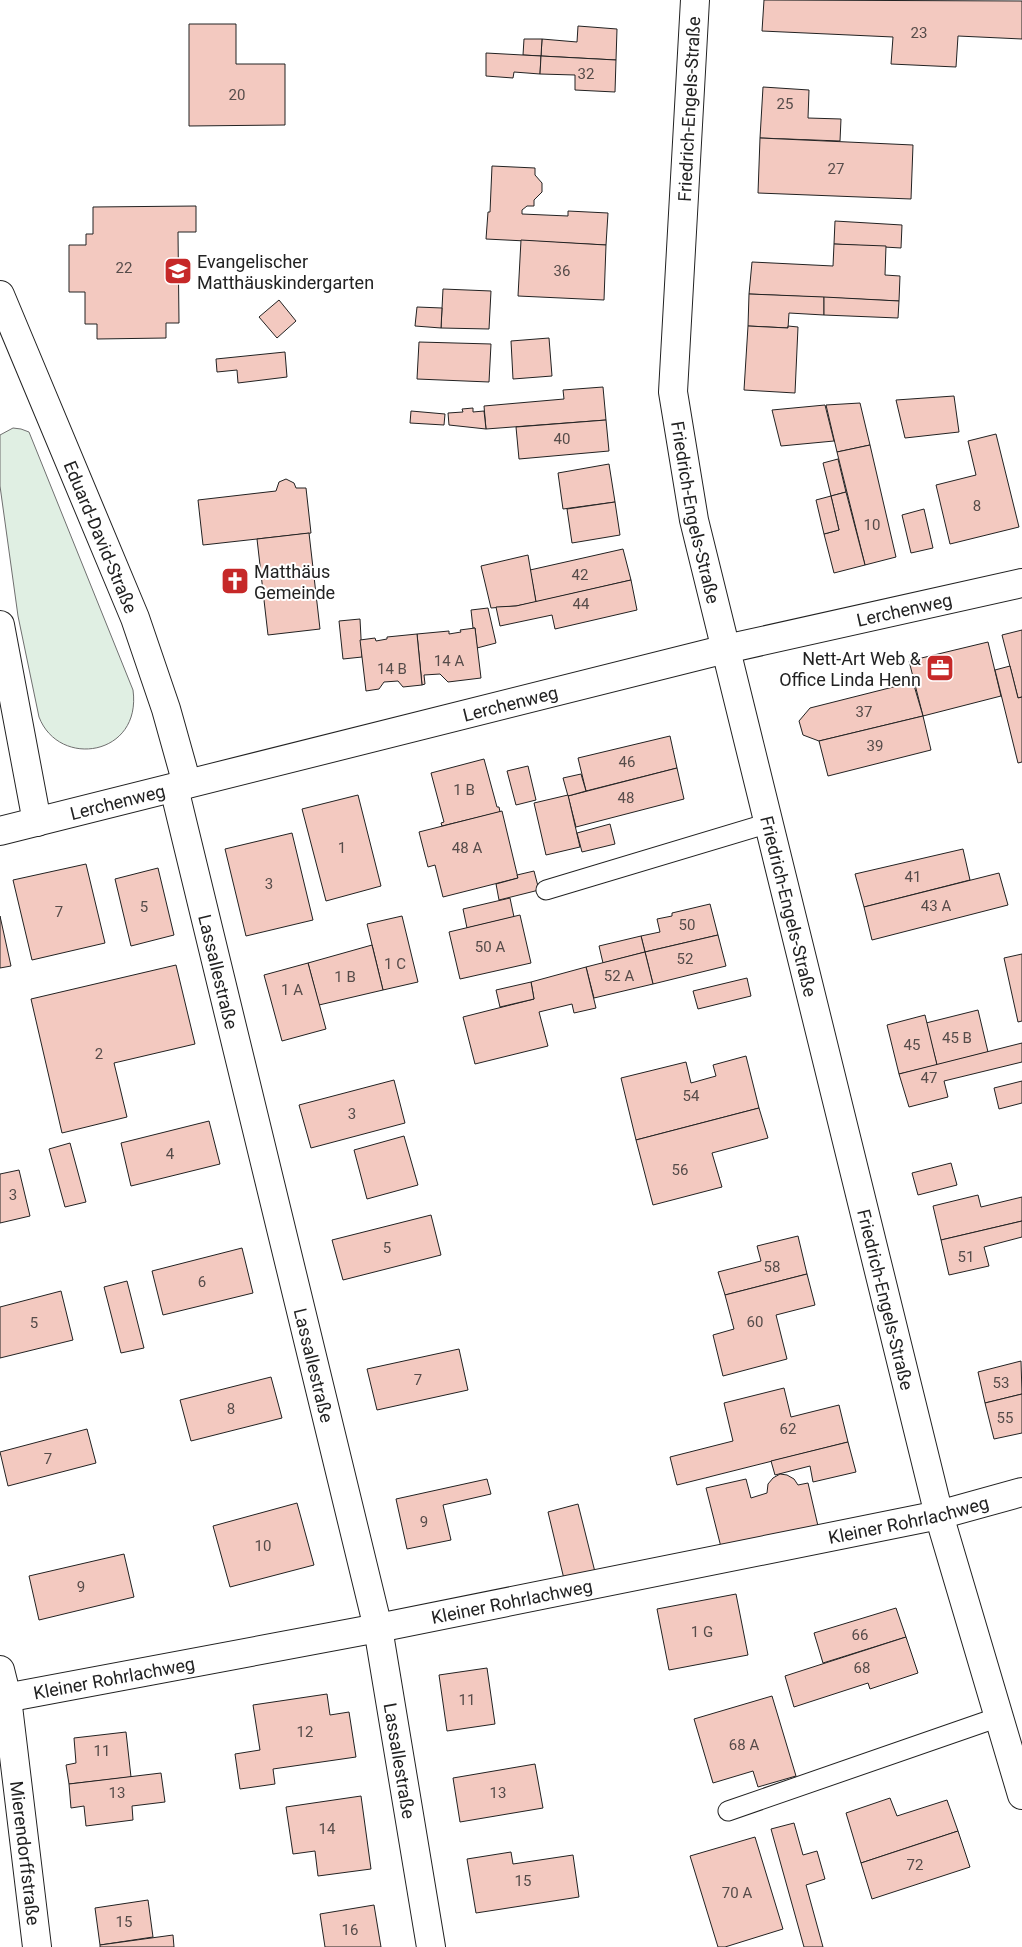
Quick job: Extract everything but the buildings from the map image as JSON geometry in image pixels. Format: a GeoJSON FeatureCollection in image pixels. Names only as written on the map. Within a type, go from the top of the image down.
{"type":"FeatureCollection","features":[{"type":"Feature","properties":{"kind":"street","name":"Friedrich-Engels-Straße"},"geometry":{"type":"LineString","coordinates":[[695,0],[673,392],[694,520],[938,1515],[1022,1795]]}},
{"type":"Feature","properties":{"kind":"street","name":"Eduard-David-Straße"},"geometry":{"type":"LineString","coordinates":[[0,295],[135,618],[166,709],[181,786]]}},
{"type":"Feature","properties":{"kind":"street","name":"Lerchenweg"},"geometry":{"type":"LineString","coordinates":[[0,831],[726,650],[1022,583]]}},
{"type":"Feature","properties":{"kind":"street"},"geometry":{"type":"LineString","coordinates":[[0,625],[37,822]]}},
{"type":"Feature","properties":{"kind":"street","name":"Lassallestraße"},"geometry":{"type":"LineString","coordinates":[[181,786],[378,1628],[430,1947]]}},
{"type":"Feature","properties":{"kind":"street","name":"Kleiner Rohrlachweg"},"geometry":{"type":"LineString","coordinates":[[3,1698],[378,1628],[938,1515],[1022,1492]]}},
{"type":"Feature","properties":{"kind":"street","name":"Mierendorffstraße"},"geometry":{"type":"LineString","coordinates":[[0,1670],[37,1947]]}},
{"type":"Feature","properties":{"kind":"lane"},"geometry":{"type":"LineString","coordinates":[[546,890],[769,822]]}},
{"type":"Feature","properties":{"kind":"lane"},"geometry":{"type":"LineString","coordinates":[[728,1811],[999,1717]]}},
{"type":"Feature","properties":{"kind":"green space"},"geometry":{"type":"Polygon","coordinates":[[[13,428],[29,432],[133,690],[132,712],[125,729],[112,741],[97,748],[80,749],[63,744],[49,733],[39,717],[18,616],[0,486],[0,435],[13,428]]]}},
{"type":"Feature","properties":{"kind":"place","name":"Evangelischer Matthäuskindergarten"},"geometry":{"type":"Point","coordinates":[178,271]}},
{"type":"Feature","properties":{"kind":"place","name":"Matthäus Gemeinde"},"geometry":{"type":"Point","coordinates":[235,581]}},
{"type":"Feature","properties":{"kind":"place","name":"Nett-Art Web & Office Linda Henn"},"geometry":{"type":"Point","coordinates":[940,668]}}]}
